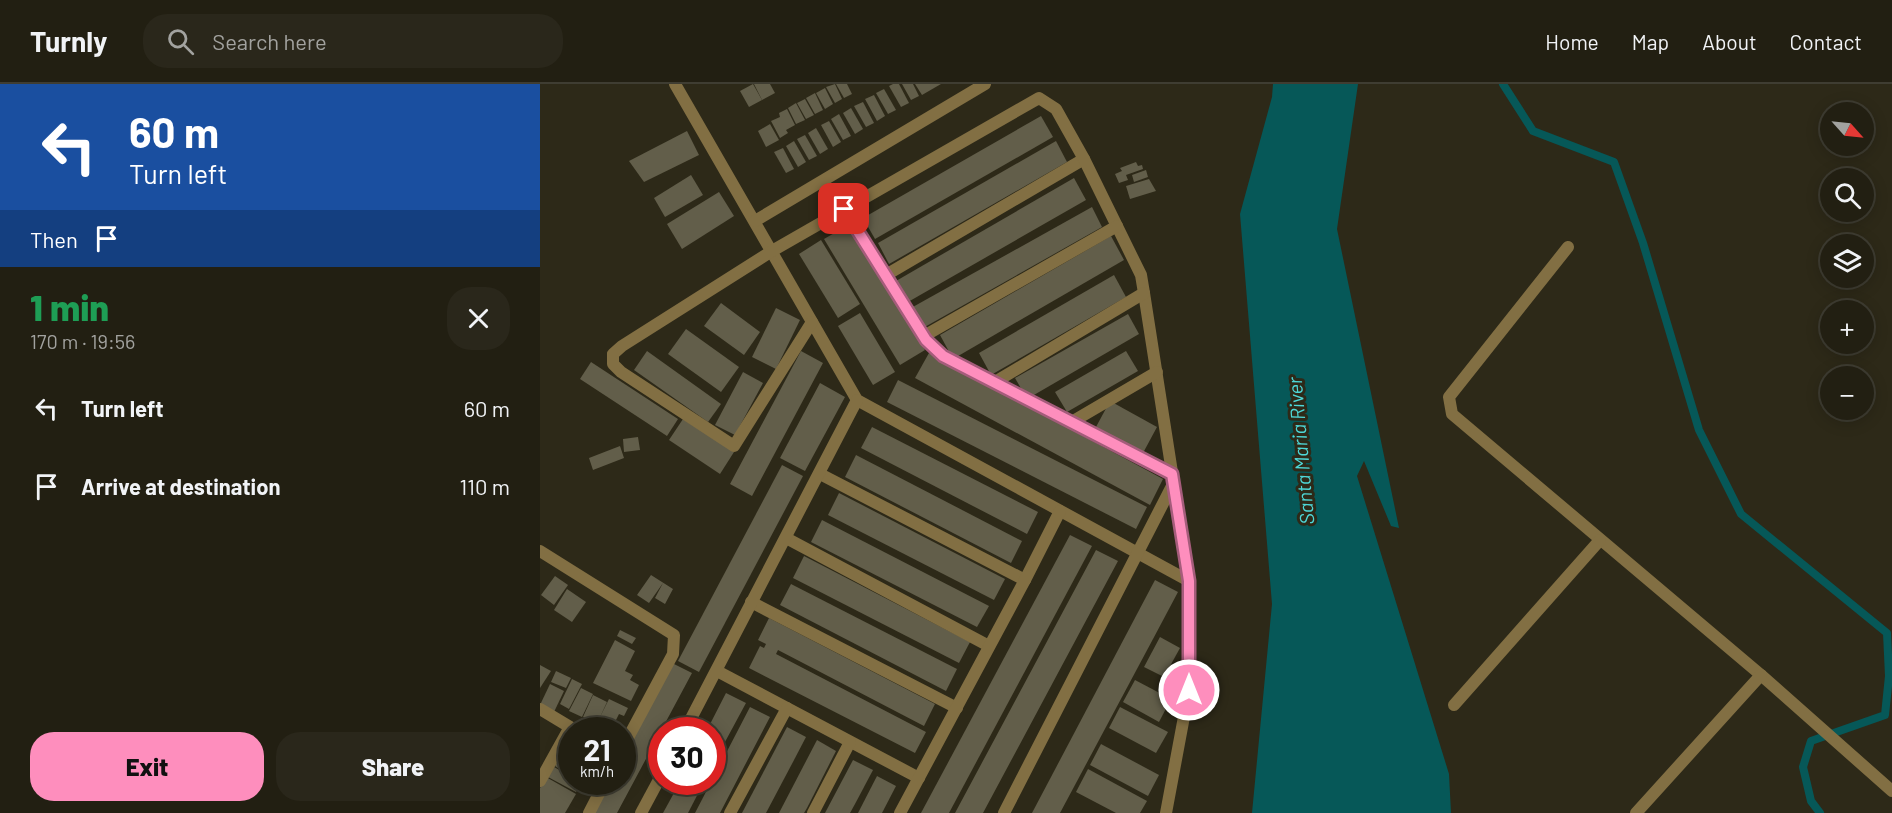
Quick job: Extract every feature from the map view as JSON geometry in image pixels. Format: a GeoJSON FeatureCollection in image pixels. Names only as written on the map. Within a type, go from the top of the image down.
{"type":"FeatureCollection","features":[{"type":"Feature","properties":{"kind":"street"},"geometry":{"type":"LineString","coordinates":[[675,84],[857,400],[1189,581]]}},
{"type":"Feature","properties":{"kind":"street"},"geometry":{"type":"LineString","coordinates":[[957,84],[964,95]]}},
{"type":"Feature","properties":{"kind":"street"},"geometry":{"type":"LineString","coordinates":[[755,221],[985,84]]}},
{"type":"Feature","properties":{"kind":"street"},"geometry":{"type":"LineString","coordinates":[[812,322],[734,446],[621,372],[614,364],[614,354],[622,346],[772,250],[1039,98],[1056,109],[1141,275],[1157,372],[1189,581],[1189,690],[1166,813]]}},
{"type":"Feature","properties":{"kind":"street"},"geometry":{"type":"LineString","coordinates":[[886,274],[1083,159]]}},
{"type":"Feature","properties":{"kind":"street"},"geometry":{"type":"LineString","coordinates":[[844,209],[924,336],[943,356],[996,382],[1172,479]]}},
{"type":"Feature","properties":{"kind":"street"},"geometry":{"type":"LineString","coordinates":[[924,336],[1117,226]]}},
{"type":"Feature","properties":{"kind":"street"},"geometry":{"type":"LineString","coordinates":[[1568,247],[1449,397],[1452,414],[1761,675],[1892,791]]}},
{"type":"Feature","properties":{"kind":"street"},"geometry":{"type":"LineString","coordinates":[[996,382],[1144,293]]}},
{"type":"Feature","properties":{"kind":"street"},"geometry":{"type":"LineString","coordinates":[[1070,423],[1157,372]]}},
{"type":"Feature","properties":{"kind":"street"},"geometry":{"type":"LineString","coordinates":[[692,717],[857,400]]}},
{"type":"Feature","properties":{"kind":"street"},"geometry":{"type":"LineString","coordinates":[[820,474],[1025,580]]}},
{"type":"Feature","properties":{"kind":"street"},"geometry":{"type":"LineString","coordinates":[[1004,813],[1138,554],[1172,479]]}},
{"type":"Feature","properties":{"kind":"street"},"geometry":{"type":"LineString","coordinates":[[900,813],[1060,511]]}},
{"type":"Feature","properties":{"kind":"street"},"geometry":{"type":"LineString","coordinates":[[786,538],[989,646]]}},
{"type":"Feature","properties":{"kind":"street"},"geometry":{"type":"LineString","coordinates":[[1454,705],[1600,540]]}},
{"type":"Feature","properties":{"kind":"street"},"geometry":{"type":"LineString","coordinates":[[540,551],[674,636],[673,654],[636,723]]}},
{"type":"Feature","properties":{"kind":"street"},"geometry":{"type":"LineString","coordinates":[[751,602],[957,708]]}},
{"type":"Feature","properties":{"kind":"street"},"geometry":{"type":"LineString","coordinates":[[717,671],[919,778]]}},
{"type":"Feature","properties":{"kind":"street"},"geometry":{"type":"LineString","coordinates":[[1636,813],[1761,675]]}},
{"type":"Feature","properties":{"kind":"street"},"geometry":{"type":"LineString","coordinates":[[730,813],[786,708]]}},
{"type":"Feature","properties":{"kind":"street"},"geometry":{"type":"LineString","coordinates":[[540,709],[570,727],[540,781]]}},
{"type":"Feature","properties":{"kind":"street"},"geometry":{"type":"LineString","coordinates":[[813,813],[850,742]]}},
{"type":"Feature","properties":{"kind":"street"},"geometry":{"type":"LineString","coordinates":[[589,813],[599,795]]}},
{"type":"Feature","properties":{"kind":"street"},"geometry":{"type":"LineString","coordinates":[[640,813],[650,795]]}},
{"type":"Feature","properties":{"kind":"water","name":"Santa Maria River"},"geometry":{"type":"Polygon","coordinates":[[[1273,84],[1358,84],[1337,229],[1399,528],[1391,526],[1364,461],[1357,476],[1449,774],[1451,813],[1252,813],[1272,604],[1240,214],[1272,97],[1273,84]]]}},
{"type":"Feature","properties":{"kind":"building"},"geometry":{"type":"Polygon","coordinates":[[[753,84],[762,100],[749,107],[740,91],[753,84]]]}},
{"type":"Feature","properties":{"kind":"building"},"geometry":{"type":"Polygon","coordinates":[[[754,84],[770,84],[775,93],[762,100],[754,84]]]}},
{"type":"Feature","properties":{"kind":"building"},"geometry":{"type":"Polygon","coordinates":[[[835,84],[842,99],[835,103],[826,87],[835,84]]]}},
{"type":"Feature","properties":{"kind":"building"},"geometry":{"type":"Polygon","coordinates":[[[836,84],[847,84],[852,94],[844,98],[836,84]]]}},
{"type":"Feature","properties":{"kind":"building"},"geometry":{"type":"Polygon","coordinates":[[[899,84],[909,103],[901,107],[889,86],[899,84]]]}},
{"type":"Feature","properties":{"kind":"building"},"geometry":{"type":"Polygon","coordinates":[[[902,84],[913,84],[919,96],[911,100],[902,84]]]}},
{"type":"Feature","properties":{"kind":"building"},"geometry":{"type":"Polygon","coordinates":[[[915,84],[941,84],[922,95],[915,84]]]}},
{"type":"Feature","properties":{"kind":"building"},"geometry":{"type":"Polygon","coordinates":[[[825,88],[833,104],[825,109],[816,93],[825,88]]]}},
{"type":"Feature","properties":{"kind":"building"},"geometry":{"type":"Polygon","coordinates":[[[884,89],[896,110],[888,114],[876,93],[884,89]]]}},
{"type":"Feature","properties":{"kind":"building"},"geometry":{"type":"Polygon","coordinates":[[[815,93],[823,110],[815,114],[806,98],[815,93]]]}},
{"type":"Feature","properties":{"kind":"building"},"geometry":{"type":"Polygon","coordinates":[[[874,95],[885,116],[877,121],[865,99],[874,95]]]}},
{"type":"Feature","properties":{"kind":"building"},"geometry":{"type":"Polygon","coordinates":[[[805,99],[814,115],[806,119],[797,103],[805,99]]]}},
{"type":"Feature","properties":{"kind":"building"},"geometry":{"type":"Polygon","coordinates":[[[863,102],[874,123],[866,127],[854,106],[863,102]]]}},
{"type":"Feature","properties":{"kind":"building"},"geometry":{"type":"Polygon","coordinates":[[[796,103],[805,120],[796,124],[788,108],[796,103]]]}},
{"type":"Feature","properties":{"kind":"building"},"geometry":{"type":"Polygon","coordinates":[[[851,108],[863,129],[855,134],[843,113],[851,108]]]}},
{"type":"Feature","properties":{"kind":"building"},"geometry":{"type":"Polygon","coordinates":[[[787,109],[795,125],[786,130],[788,133],[780,138],[771,121],[780,117],[779,113],[787,109]]]}},
{"type":"Feature","properties":{"kind":"building"},"geometry":{"type":"Polygon","coordinates":[[[839,114],[851,136],[843,140],[831,119],[839,114]]]}},
{"type":"Feature","properties":{"kind":"building"},"geometry":{"type":"Polygon","coordinates":[[[1041,116],[1053,137],[875,239],[863,218],[1041,116]]]}},
{"type":"Feature","properties":{"kind":"building"},"geometry":{"type":"Polygon","coordinates":[[[829,121],[841,142],[833,147],[821,125],[829,121]]]}},
{"type":"Feature","properties":{"kind":"building"},"geometry":{"type":"Polygon","coordinates":[[[770,124],[779,140],[766,147],[758,131],[770,124]]]}},
{"type":"Feature","properties":{"kind":"building"},"geometry":{"type":"Polygon","coordinates":[[[816,128],[828,149],[820,154],[808,133],[816,128]]]}},
{"type":"Feature","properties":{"kind":"building"},"geometry":{"type":"Polygon","coordinates":[[[687,131],[699,155],[644,182],[629,161],[687,131]]]}},
{"type":"Feature","properties":{"kind":"building"},"geometry":{"type":"Polygon","coordinates":[[[805,135],[817,156],[809,160],[797,139],[805,135]]]}},
{"type":"Feature","properties":{"kind":"building"},"geometry":{"type":"Polygon","coordinates":[[[794,141],[806,162],[798,167],[786,146],[794,141]]]}},
{"type":"Feature","properties":{"kind":"building"},"geometry":{"type":"Polygon","coordinates":[[[1056,141],[1067,162],[889,264],[878,243],[1056,141]]]}},
{"type":"Feature","properties":{"kind":"building"},"geometry":{"type":"Polygon","coordinates":[[[783,148],[794,169],[786,173],[774,152],[783,148]]]}},
{"type":"Feature","properties":{"kind":"building"},"geometry":{"type":"Polygon","coordinates":[[[1136,162],[1138,166],[1142,165],[1143,169],[1126,175],[1128,180],[1119,183],[1115,174],[1122,171],[1120,168],[1136,162]]]}},
{"type":"Feature","properties":{"kind":"building"},"geometry":{"type":"Polygon","coordinates":[[[1146,170],[1148,177],[1134,182],[1132,175],[1146,170]]]}},
{"type":"Feature","properties":{"kind":"building"},"geometry":{"type":"Polygon","coordinates":[[[691,175],[703,195],[665,217],[654,198],[691,175]]]}},
{"type":"Feature","properties":{"kind":"building"},"geometry":{"type":"Polygon","coordinates":[[[1074,178],[1086,200],[908,302],[896,281],[1074,178]]]}},
{"type":"Feature","properties":{"kind":"building"},"geometry":{"type":"Polygon","coordinates":[[[1149,179],[1156,191],[1130,199],[1126,186],[1149,179]]]}},
{"type":"Feature","properties":{"kind":"building"},"geometry":{"type":"Polygon","coordinates":[[[719,192],[734,216],[682,249],[667,224],[719,192]]]}},
{"type":"Feature","properties":{"kind":"building"},"geometry":{"type":"Polygon","coordinates":[[[1092,207],[1102,227],[923,328],[911,308],[1092,207]]]}},
{"type":"Feature","properties":{"kind":"building"},"geometry":{"type":"Polygon","coordinates":[[[850,224],[925,350],[900,365],[824,239],[850,224]]]}},
{"type":"Feature","properties":{"kind":"building"},"geometry":{"type":"Polygon","coordinates":[[[1111,236],[1124,260],[953,359],[940,335],[1111,236]]]}},
{"type":"Feature","properties":{"kind":"building"},"geometry":{"type":"Polygon","coordinates":[[[821,240],[860,304],[838,318],[799,254],[821,240]]]}},
{"type":"Feature","properties":{"kind":"building"},"geometry":{"type":"Polygon","coordinates":[[[1114,275],[1126,297],[991,375],[979,353],[1114,275]]]}},
{"type":"Feature","properties":{"kind":"building"},"geometry":{"type":"Polygon","coordinates":[[[721,303],[760,332],[744,355],[704,326],[721,303]]]}},
{"type":"Feature","properties":{"kind":"building"},"geometry":{"type":"Polygon","coordinates":[[[776,308],[800,320],[776,369],[752,357],[776,308]]]}},
{"type":"Feature","properties":{"kind":"building"},"geometry":{"type":"Polygon","coordinates":[[[860,313],[895,372],[873,385],[838,326],[860,313]]]}},
{"type":"Feature","properties":{"kind":"building"},"geometry":{"type":"Polygon","coordinates":[[[1128,314],[1139,334],[1027,399],[1015,378],[1128,314]]]}},
{"type":"Feature","properties":{"kind":"building"},"geometry":{"type":"Polygon","coordinates":[[[686,329],[739,367],[721,392],[668,354],[686,329]]]}},
{"type":"Feature","properties":{"kind":"building"},"geometry":{"type":"Polygon","coordinates":[[[647,351],[721,404],[708,422],[634,370],[647,351]]]}},
{"type":"Feature","properties":{"kind":"building"},"geometry":{"type":"Polygon","coordinates":[[[801,351],[823,363],[752,496],[730,484],[801,351]]]}},
{"type":"Feature","properties":{"kind":"building"},"geometry":{"type":"Polygon","coordinates":[[[1126,351],[1138,371],[1067,412],[1055,392],[1126,351]]]}},
{"type":"Feature","properties":{"kind":"building"},"geometry":{"type":"Polygon","coordinates":[[[929,353],[1163,479],[1150,505],[915,378],[929,353]]]}},
{"type":"Feature","properties":{"kind":"building"},"geometry":{"type":"Polygon","coordinates":[[[591,362],[678,419],[667,436],[580,379],[591,362]]]}},
{"type":"Feature","properties":{"kind":"building"},"geometry":{"type":"Polygon","coordinates":[[[743,372],[763,383],[735,435],[715,425],[743,372]]]}},
{"type":"Feature","properties":{"kind":"building"},"geometry":{"type":"Polygon","coordinates":[[[898,380],[1147,507],[1136,529],[887,402],[898,380]]]}},
{"type":"Feature","properties":{"kind":"building"},"geometry":{"type":"Polygon","coordinates":[[[820,383],[845,397],[805,471],[780,458],[820,383]]]}},
{"type":"Feature","properties":{"kind":"building"},"geometry":{"type":"Polygon","coordinates":[[[1110,401],[1157,427],[1143,453],[1096,427],[1110,401]]]}},
{"type":"Feature","properties":{"kind":"building"},"geometry":{"type":"Polygon","coordinates":[[[683,419],[734,452],[720,474],[669,440],[683,419]]]}},
{"type":"Feature","properties":{"kind":"building"},"geometry":{"type":"Polygon","coordinates":[[[872,427],[1038,512],[1027,534],[861,448],[872,427]]]}},
{"type":"Feature","properties":{"kind":"building"},"geometry":{"type":"Polygon","coordinates":[[[638,437],[640,450],[624,452],[623,439],[638,437]]]}},
{"type":"Feature","properties":{"kind":"building"},"geometry":{"type":"Polygon","coordinates":[[[620,446],[624,458],[593,470],[589,458],[620,446]]]}},
{"type":"Feature","properties":{"kind":"building"},"geometry":{"type":"Polygon","coordinates":[[[856,455],[1022,541],[1011,563],[845,477],[856,455]]]}},
{"type":"Feature","properties":{"kind":"building"},"geometry":{"type":"Polygon","coordinates":[[[782,465],[803,476],[699,672],[678,661],[782,465]]]}},
{"type":"Feature","properties":{"kind":"building"},"geometry":{"type":"Polygon","coordinates":[[[839,493],[1005,579],[994,600],[828,515],[839,493]]]}},
{"type":"Feature","properties":{"kind":"building"},"geometry":{"type":"Polygon","coordinates":[[[822,520],[989,606],[977,627],[811,542],[822,520]]]}},
{"type":"Feature","properties":{"kind":"building"},"geometry":{"type":"Polygon","coordinates":[[[1070,535],[1092,546],[949,813],[921,813],[1070,535]]]}},
{"type":"Feature","properties":{"kind":"building"},"geometry":{"type":"Polygon","coordinates":[[[1096,550],[1118,561],[983,813],[955,813],[1096,550]]]}},
{"type":"Feature","properties":{"kind":"building"},"geometry":{"type":"Polygon","coordinates":[[[804,556],[970,642],[959,663],[793,578],[804,556]]]}},
{"type":"Feature","properties":{"kind":"building"},"geometry":{"type":"Polygon","coordinates":[[[651,575],[673,589],[665,604],[655,598],[663,583],[649,603],[637,595],[651,575]]]}},
{"type":"Feature","properties":{"kind":"building"},"geometry":{"type":"Polygon","coordinates":[[[555,576],[568,585],[554,605],[541,595],[555,576]]]}},
{"type":"Feature","properties":{"kind":"building"},"geometry":{"type":"Polygon","coordinates":[[[1155,580],[1178,592],[1060,813],[1032,813],[1155,580]]]}},
{"type":"Feature","properties":{"kind":"building"},"geometry":{"type":"Polygon","coordinates":[[[791,584],[957,669],[946,691],[780,605],[791,584]]]}},
{"type":"Feature","properties":{"kind":"building"},"geometry":{"type":"Polygon","coordinates":[[[567,589],[586,602],[572,622],[554,610],[567,589]]]}},
{"type":"Feature","properties":{"kind":"building"},"geometry":{"type":"Polygon","coordinates":[[[769,618],[935,704],[924,726],[778,650],[776,654],[926,732],[915,753],[749,668],[760,646],[764,648],[766,644],[758,640],[769,618]]]}},
{"type":"Feature","properties":{"kind":"building"},"geometry":{"type":"Polygon","coordinates":[[[620,630],[636,638],[632,644],[617,636],[620,630]]]}},
{"type":"Feature","properties":{"kind":"building"},"geometry":{"type":"Polygon","coordinates":[[[1160,637],[1180,648],[1164,677],[1144,667],[1160,637]]]}},
{"type":"Feature","properties":{"kind":"building"},"geometry":{"type":"Polygon","coordinates":[[[615,640],[635,651],[625,671],[633,675],[630,680],[639,685],[631,701],[593,683],[615,640]]]}},
{"type":"Feature","properties":{"kind":"building"},"geometry":{"type":"Polygon","coordinates":[[[672,663],[692,673],[668,717],[648,717],[648,755],[636,778],[636,729],[672,663]]]}},
{"type":"Feature","properties":{"kind":"building"},"geometry":{"type":"Polygon","coordinates":[[[540,665],[551,671],[540,688],[540,665]]]}},
{"type":"Feature","properties":{"kind":"building"},"geometry":{"type":"Polygon","coordinates":[[[556,671],[571,678],[566,688],[551,682],[556,671]]]}},
{"type":"Feature","properties":{"kind":"building"},"geometry":{"type":"Polygon","coordinates":[[[572,679],[582,684],[569,709],[560,704],[572,679]]]}},
{"type":"Feature","properties":{"kind":"building"},"geometry":{"type":"Polygon","coordinates":[[[1135,680],[1171,699],[1159,722],[1123,702],[1135,680]]]}},
{"type":"Feature","properties":{"kind":"building"},"geometry":{"type":"Polygon","coordinates":[[[550,684],[564,691],[554,712],[540,705],[550,684]]]}},
{"type":"Feature","properties":{"kind":"building"},"geometry":{"type":"Polygon","coordinates":[[[581,688],[593,694],[582,717],[569,711],[581,688]]]}},
{"type":"Feature","properties":{"kind":"building"},"geometry":{"type":"Polygon","coordinates":[[[726,693],[746,703],[726,740],[726,717],[714,717],[726,693]]]}},
{"type":"Feature","properties":{"kind":"building"},"geometry":{"type":"Polygon","coordinates":[[[593,695],[607,702],[600,717],[583,717],[593,695]]]}},
{"type":"Feature","properties":{"kind":"building"},"geometry":{"type":"Polygon","coordinates":[[[609,699],[628,708],[624,716],[619,714],[618,717],[600,717],[609,699]]]}},
{"type":"Feature","properties":{"kind":"building"},"geometry":{"type":"Polygon","coordinates":[[[750,707],[770,717],[720,813],[695,813],[704,795],[726,795],[726,753],[750,707]]]}},
{"type":"Feature","properties":{"kind":"building"},"geometry":{"type":"Polygon","coordinates":[[[1120,707],[1168,732],[1156,753],[1109,728],[1120,707]]]}},
{"type":"Feature","properties":{"kind":"building"},"geometry":{"type":"Polygon","coordinates":[[[787,727],[806,737],[794,760],[766,813],[742,813],[787,727]]]}},
{"type":"Feature","properties":{"kind":"building"},"geometry":{"type":"Polygon","coordinates":[[[817,740],[836,751],[807,808],[804,813],[779,813],[817,740]]]}},
{"type":"Feature","properties":{"kind":"building"},"geometry":{"type":"Polygon","coordinates":[[[1101,744],[1159,775],[1148,796],[1090,765],[1101,744]]]}},
{"type":"Feature","properties":{"kind":"building"},"geometry":{"type":"Polygon","coordinates":[[[853,760],[873,770],[850,813],[825,813],[853,760]]]}},
{"type":"Feature","properties":{"kind":"building"},"geometry":{"type":"Polygon","coordinates":[[[554,767],[558,769],[558,782],[548,777],[554,767]]]}},
{"type":"Feature","properties":{"kind":"building"},"geometry":{"type":"Polygon","coordinates":[[[1088,769],[1147,801],[1140,813],[1116,813],[1076,792],[1088,769]]]}},
{"type":"Feature","properties":{"kind":"building"},"geometry":{"type":"Polygon","coordinates":[[[877,776],[896,786],[882,813],[858,813],[877,776]]]}},
{"type":"Feature","properties":{"kind":"building"},"geometry":{"type":"Polygon","coordinates":[[[546,777],[558,784],[558,795],[575,795],[565,813],[540,813],[540,788],[546,777]]]}},
{"type":"Feature","properties":{"kind":"building"},"geometry":{"type":"Polygon","coordinates":[[[602,795],[627,795],[617,813],[592,813],[602,795]]]}},
{"type":"Feature","properties":{"kind":"building"},"geometry":{"type":"Polygon","coordinates":[[[673,795],[697,795],[688,813],[663,813],[673,795]]]}},
{"type":"Feature","properties":{"kind":"waterway"},"geometry":{"type":"LineString","coordinates":[[1503,84],[1533,131],[1614,162],[1643,243],[1699,430],[1741,514],[1887,633],[1889,676],[1885,715],[1811,741],[1803,767],[1811,801],[1820,813]]}},
{"type":"Feature","properties":{"kind":"route"},"geometry":{"type":"LineString","coordinates":[[844,209],[926,340],[943,356],[1172,474],[1189,581],[1189,690]]}}]}
